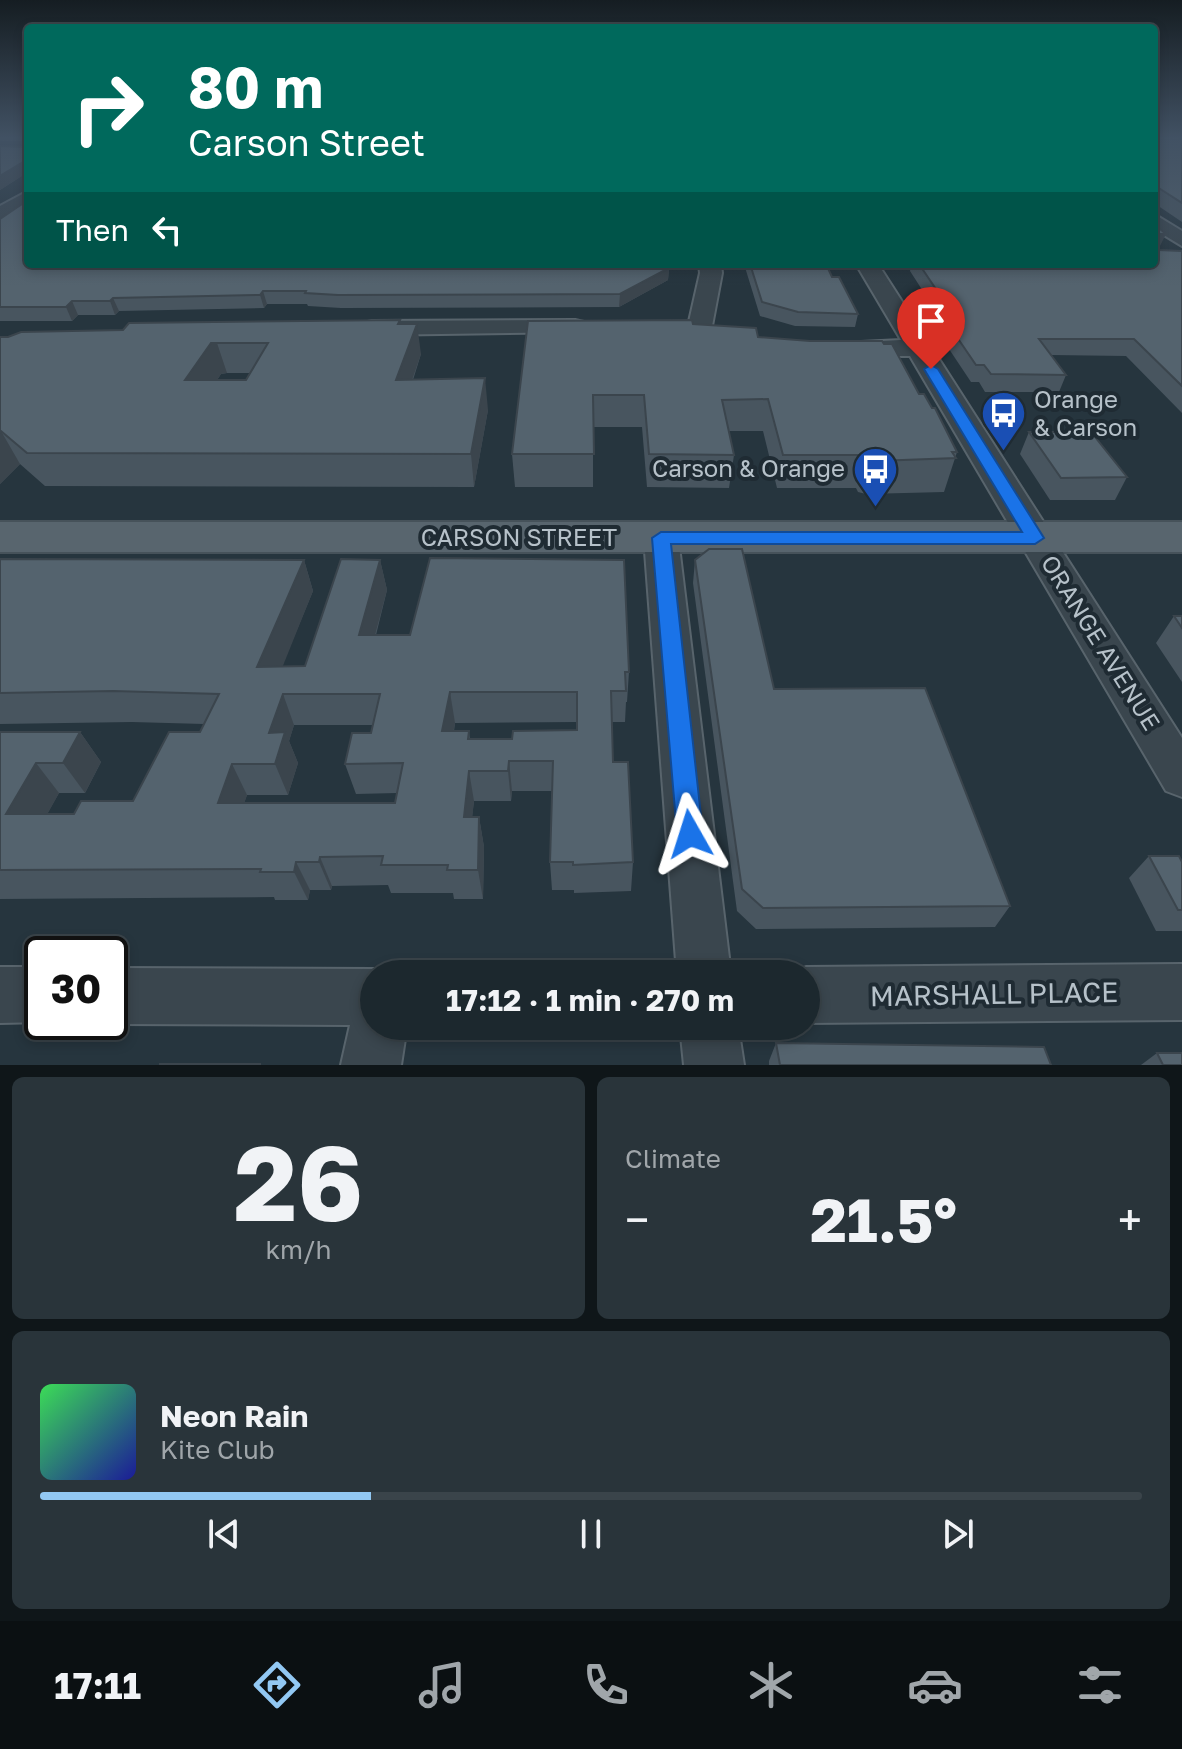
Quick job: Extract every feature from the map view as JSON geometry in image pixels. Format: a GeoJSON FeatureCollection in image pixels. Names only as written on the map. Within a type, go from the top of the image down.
{"type":"FeatureCollection","features":[{"type":"Feature","properties":{"kind":"main road","name":"CARSON STREET"},"geometry":{"type":"LineString","coordinates":[[0,537],[1182,537]]}},
{"type":"Feature","properties":{"kind":"street"},"geometry":{"type":"LineString","coordinates":[[0,217],[24,199]]}},
{"type":"Feature","properties":{"kind":"street"},"geometry":{"type":"LineString","coordinates":[[0,217],[24,219]]}},
{"type":"Feature","properties":{"kind":"street"},"geometry":{"type":"LineString","coordinates":[[1158,225],[1177,251]]}},
{"type":"Feature","properties":{"kind":"street"},"geometry":{"type":"LineString","coordinates":[[669,327],[708,328],[710,268]]}},
{"type":"Feature","properties":{"kind":"street","name":"ORANGE AVENUE"},"geometry":{"type":"LineString","coordinates":[[869,268],[1182,777]]}},
{"type":"Feature","properties":{"kind":"street"},"geometry":{"type":"LineString","coordinates":[[351,328],[605,327]]}},
{"type":"Feature","properties":{"kind":"street"},"geometry":{"type":"LineString","coordinates":[[823,347],[919,348]]}},
{"type":"Feature","properties":{"kind":"street"},"geometry":{"type":"LineString","coordinates":[[661,538],[703,960]]}},
{"type":"Feature","properties":{"kind":"street","name":"MARSHALL PLACE"},"geometry":{"type":"LineString","coordinates":[[820,995],[1182,992]]}},
{"type":"Feature","properties":{"kind":"street"},"geometry":{"type":"LineString","coordinates":[[0,995],[24,995]]}},
{"type":"Feature","properties":{"kind":"street"},"geometry":{"type":"LineString","coordinates":[[128,996],[360,997]]}},
{"type":"Feature","properties":{"kind":"street"},"geometry":{"type":"LineString","coordinates":[[371,1065],[375,1040]]}},
{"type":"Feature","properties":{"kind":"street"},"geometry":{"type":"LineString","coordinates":[[711,1040],[714,1065]]}},
{"type":"Feature","properties":{"kind":"building"},"geometry":{"type":"Polygon","coordinates":[[[1158,187],[1182,187],[1182,203],[1158,188],[1158,187]]]}},
{"type":"Feature","properties":{"kind":"building"},"geometry":{"type":"Polygon","coordinates":[[[24,203],[24,268],[669,268],[620,294],[338,295],[263,291],[260,295],[72,301],[66,307],[0,307],[0,219],[24,203]]]}},
{"type":"Feature","properties":{"kind":"building"},"geometry":{"type":"Polygon","coordinates":[[[1158,234],[1159,250],[1182,251],[1182,386],[1134,339],[1039,339],[1066,375],[991,374],[984,365],[976,365],[946,321],[953,321],[940,304],[946,304],[922,268],[1158,268],[1158,234]]]}},
{"type":"Feature","properties":{"kind":"building"},"geometry":{"type":"Polygon","coordinates":[[[751,268],[828,268],[832,277],[839,277],[858,314],[798,312],[762,302],[751,268]]]}},
{"type":"Feature","properties":{"kind":"building"},"geometry":{"type":"Polygon","coordinates":[[[400,320],[398,324],[417,324],[396,380],[485,378],[471,454],[27,453],[0,433],[0,337],[21,332],[123,330],[129,323],[400,320]],[[211,343],[185,380],[246,380],[268,343],[211,343]]]}},
{"type":"Feature","properties":{"kind":"building"},"geometry":{"type":"Polygon","coordinates":[[[692,320],[693,324],[756,328],[758,337],[882,341],[892,344],[919,394],[924,394],[935,408],[957,452],[952,452],[956,458],[876,461],[867,459],[865,455],[783,455],[768,399],[722,400],[734,455],[649,454],[644,395],[593,395],[594,454],[512,454],[528,321],[692,320]]]}},
{"type":"Feature","properties":{"kind":"building"},"geometry":{"type":"Polygon","coordinates":[[[1029,432],[1091,432],[1127,477],[1061,478],[1029,432]]]}},
{"type":"Feature","properties":{"kind":"building"},"geometry":{"type":"Polygon","coordinates":[[[709,549],[742,549],[774,689],[925,688],[1010,906],[763,908],[742,889],[695,560],[709,549]]]}},
{"type":"Feature","properties":{"kind":"building"},"geometry":{"type":"Polygon","coordinates":[[[430,558],[624,560],[629,672],[625,672],[626,691],[611,691],[613,762],[628,762],[633,862],[573,865],[573,862],[550,862],[553,761],[509,761],[508,771],[469,771],[464,817],[479,817],[478,870],[447,870],[448,865],[381,865],[383,856],[320,857],[319,862],[296,862],[294,872],[260,872],[261,869],[0,870],[0,732],[80,732],[63,763],[36,763],[6,814],[74,814],[81,801],[133,801],[169,732],[200,732],[219,694],[113,691],[0,693],[0,559],[304,560],[257,667],[305,666],[341,559],[380,560],[359,635],[410,635],[430,558]],[[450,692],[442,731],[469,731],[468,739],[512,739],[513,731],[577,730],[577,692],[450,692]],[[283,694],[269,733],[285,732],[275,764],[232,764],[218,803],[395,803],[403,763],[345,764],[352,733],[371,733],[380,694],[283,694]]]}},
{"type":"Feature","properties":{"kind":"building"},"geometry":{"type":"Polygon","coordinates":[[[1174,616],[1182,616],[1182,628],[1174,616]]]}},
{"type":"Feature","properties":{"kind":"building"},"geometry":{"type":"Polygon","coordinates":[[[1149,856],[1179,856],[1182,862],[1182,910],[1178,910],[1149,856]]]}},
{"type":"Feature","properties":{"kind":"building"},"geometry":{"type":"Polygon","coordinates":[[[776,1043],[1044,1047],[1051,1065],[780,1065],[776,1043]]]}},
{"type":"Feature","properties":{"kind":"building"},"geometry":{"type":"Polygon","coordinates":[[[1157,1053],[1182,1053],[1182,1065],[1163,1065],[1157,1053]]]}},
{"type":"Feature","properties":{"kind":"building"},"geometry":{"type":"Polygon","coordinates":[[[160,1064],[261,1064],[160,1065],[160,1064]]]}},
{"type":"Feature","properties":{"kind":"place","name":"Orange & Carson"},"geometry":{"type":"Point","coordinates":[1003,453]}},
{"type":"Feature","properties":{"kind":"place","name":"Carson & Orange"},"geometry":{"type":"Point","coordinates":[876,508]}},
{"type":"Feature","properties":{"kind":"route"},"geometry":{"type":"LineString","coordinates":[[690,834],[661,538],[1035,538],[931,369]]}}]}
